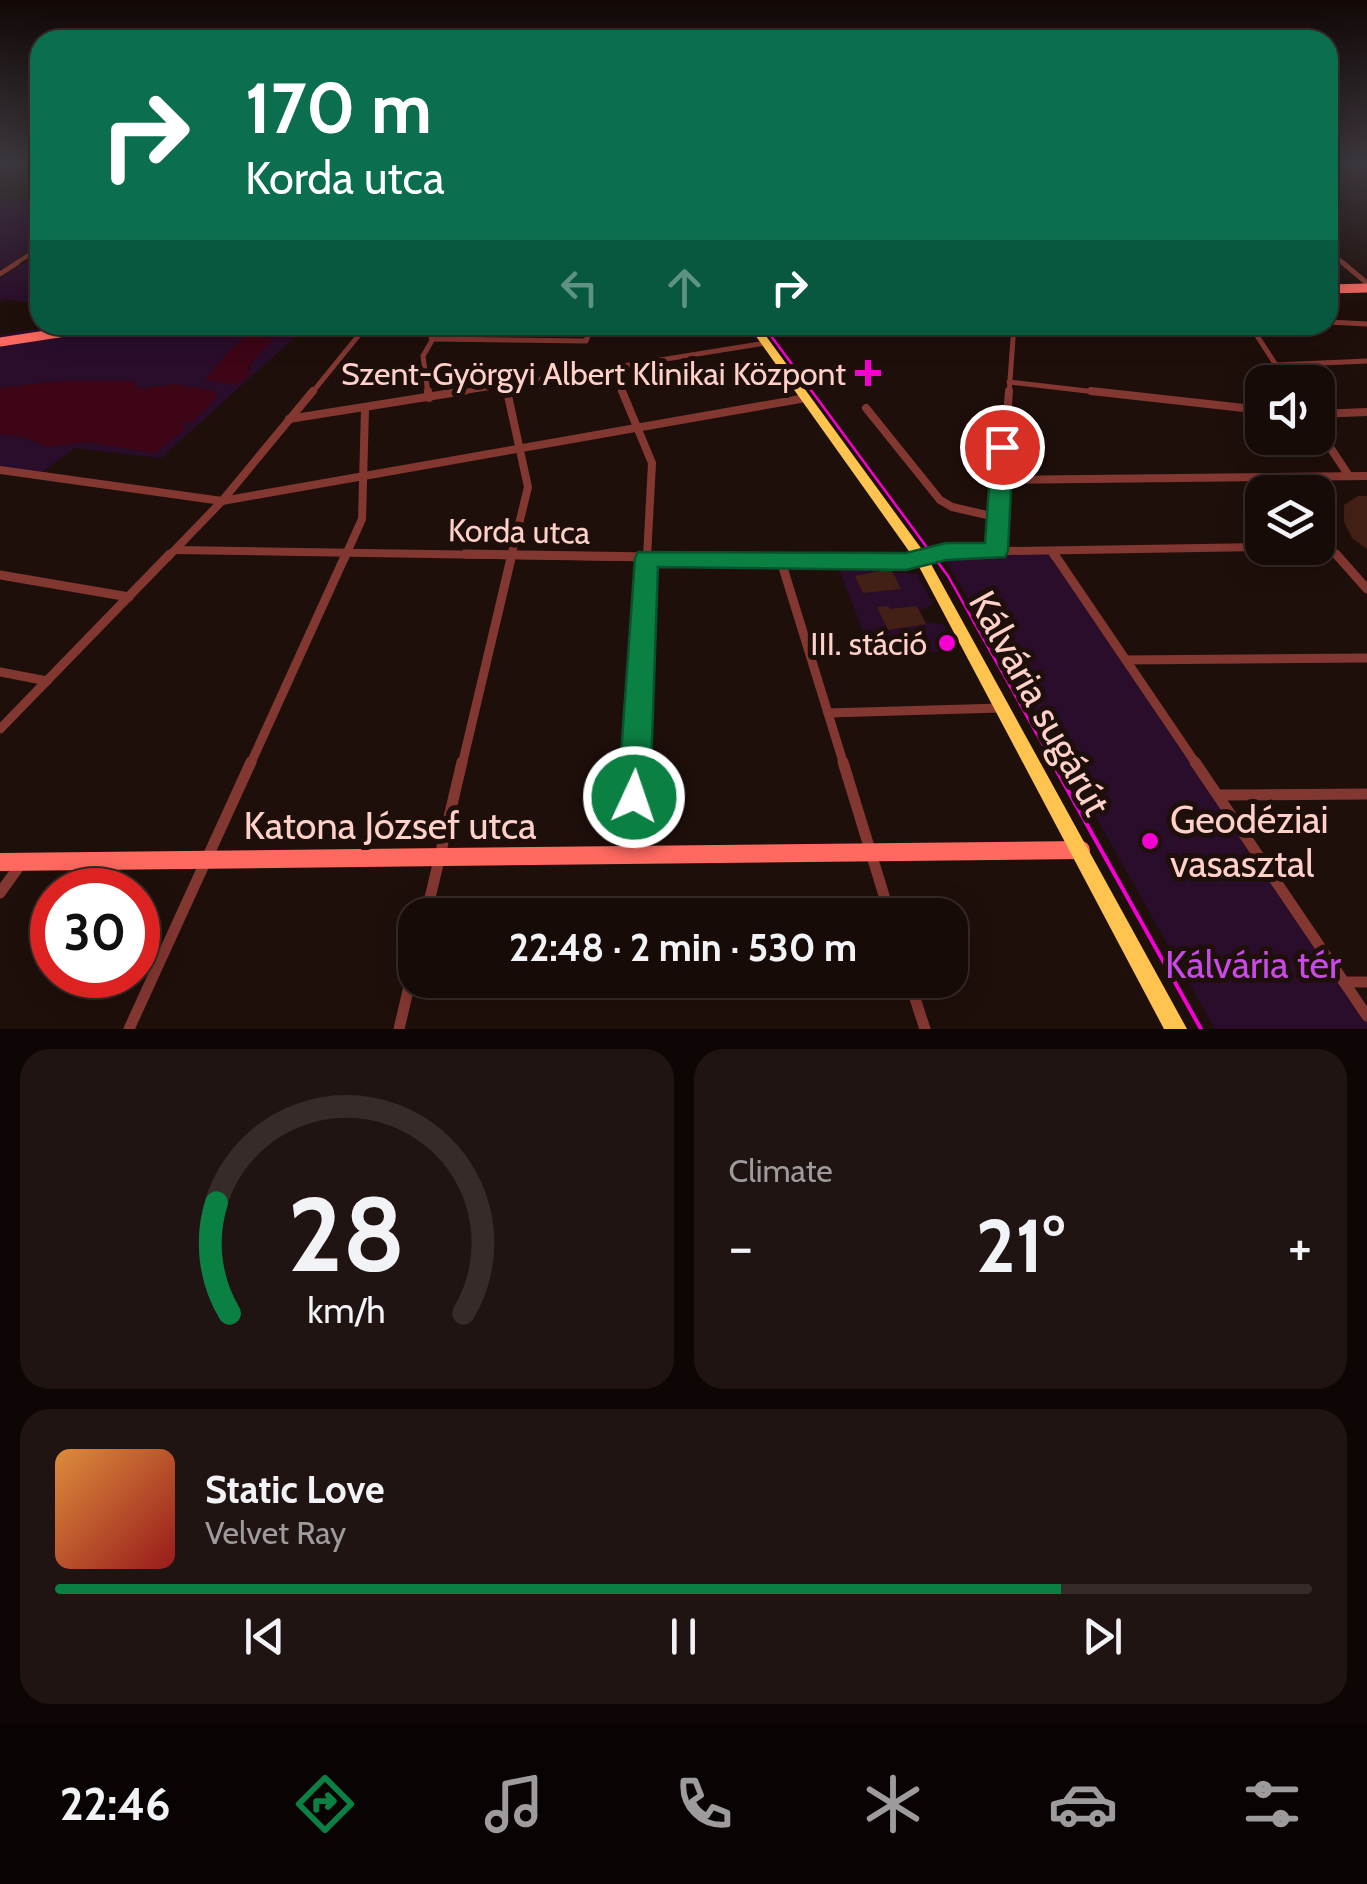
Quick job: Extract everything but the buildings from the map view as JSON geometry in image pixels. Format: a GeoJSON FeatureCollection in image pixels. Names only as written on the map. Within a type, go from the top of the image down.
{"type":"FeatureCollection","features":[{"type":"Feature","properties":{"kind":"main road","name":"Kálvária sugárút"},"geometry":{"type":"LineString","coordinates":[[760,335],[921,558],[1176,1029]]}},
{"type":"Feature","properties":{"kind":"street"},"geometry":{"type":"LineString","coordinates":[[0,274],[30,254]]}},
{"type":"Feature","properties":{"kind":"street"},"geometry":{"type":"LineString","coordinates":[[1338,259],[1364,290]]}},
{"type":"Feature","properties":{"kind":"street"},"geometry":{"type":"LineString","coordinates":[[1338,291],[1364,290]]}},
{"type":"Feature","properties":{"kind":"street"},"geometry":{"type":"LineString","coordinates":[[1338,323],[1367,324]]}},
{"type":"Feature","properties":{"kind":"street"},"geometry":{"type":"LineString","coordinates":[[0,342],[46,335]]}},
{"type":"Feature","properties":{"kind":"street"},"geometry":{"type":"LineString","coordinates":[[0,728],[222,501],[359,335]]}},
{"type":"Feature","properties":{"kind":"street"},"geometry":{"type":"LineString","coordinates":[[429,398],[424,356],[434,335]]}},
{"type":"Feature","properties":{"kind":"street"},"geometry":{"type":"LineString","coordinates":[[431,339],[586,341],[588,335]]}},
{"type":"Feature","properties":{"kind":"street"},"geometry":{"type":"LineString","coordinates":[[996,551],[1013,335]]}},
{"type":"Feature","properties":{"kind":"street"},"geometry":{"type":"LineString","coordinates":[[1257,335],[1276,365]]}},
{"type":"Feature","properties":{"kind":"street"},"geometry":{"type":"LineString","coordinates":[[289,419],[766,343]]}},
{"type":"Feature","properties":{"kind":"street"},"geometry":{"type":"LineString","coordinates":[[1295,365],[1367,361]]}},
{"type":"Feature","properties":{"kind":"street"},"geometry":{"type":"LineString","coordinates":[[613,369],[652,463],[630,855]]}},
{"type":"Feature","properties":{"kind":"street"},"geometry":{"type":"LineString","coordinates":[[1008,382],[1245,408]]}},
{"type":"Feature","properties":{"kind":"street"},"geometry":{"type":"LineString","coordinates":[[430,898],[528,487],[506,386]]}},
{"type":"Feature","properties":{"kind":"street"},"geometry":{"type":"LineString","coordinates":[[0,470],[222,501],[806,398]]}},
{"type":"Feature","properties":{"kind":"street"},"geometry":{"type":"LineString","coordinates":[[866,408],[940,500],[952,507],[996,517]]}},
{"type":"Feature","properties":{"kind":"street"},"geometry":{"type":"LineString","coordinates":[[129,1029],[362,519],[365,409]]}},
{"type":"Feature","properties":{"kind":"street"},"geometry":{"type":"LineString","coordinates":[[1335,413],[1367,412]]}},
{"type":"Feature","properties":{"kind":"street"},"geometry":{"type":"LineString","coordinates":[[1335,455],[1349,476]]}},
{"type":"Feature","properties":{"kind":"street"},"geometry":{"type":"LineString","coordinates":[[1335,477],[1367,476]]}},
{"type":"Feature","properties":{"kind":"street"},"geometry":{"type":"LineString","coordinates":[[1000,480],[1245,480]]}},
{"type":"Feature","properties":{"kind":"street","name":"Korda utca"},"geometry":{"type":"LineString","coordinates":[[176,550],[906,562],[946,552],[1245,547]]}},
{"type":"Feature","properties":{"kind":"street"},"geometry":{"type":"LineString","coordinates":[[1052,552],[1367,1016]]}},
{"type":"Feature","properties":{"kind":"street"},"geometry":{"type":"LineString","coordinates":[[1335,558],[1367,589]]}},
{"type":"Feature","properties":{"kind":"street"},"geometry":{"type":"LineString","coordinates":[[781,561],[885,898]]}},
{"type":"Feature","properties":{"kind":"street"},"geometry":{"type":"LineString","coordinates":[[0,576],[129,597]]}},
{"type":"Feature","properties":{"kind":"street"},"geometry":{"type":"LineString","coordinates":[[1126,660],[1367,658]]}},
{"type":"Feature","properties":{"kind":"street"},"geometry":{"type":"LineString","coordinates":[[0,672],[47,680]]}},
{"type":"Feature","properties":{"kind":"street"},"geometry":{"type":"LineString","coordinates":[[828,712],[1001,708]]}},
{"type":"Feature","properties":{"kind":"street"},"geometry":{"type":"LineString","coordinates":[[1218,795],[1367,794]]}},
{"type":"Feature","properties":{"kind":"street","name":"Katona József utca"},"geometry":{"type":"LineString","coordinates":[[0,862],[1080,850]]}},
{"type":"Feature","properties":{"kind":"street"},"geometry":{"type":"LineString","coordinates":[[0,893],[23,861]]}},
{"type":"Feature","properties":{"kind":"street"},"geometry":{"type":"LineString","coordinates":[[1344,982],[1367,982]]}},
{"type":"Feature","properties":{"kind":"street"},"geometry":{"type":"LineString","coordinates":[[399,1029],[406,998]]}},
{"type":"Feature","properties":{"kind":"street"},"geometry":{"type":"LineString","coordinates":[[915,998],[925,1029]]}},
{"type":"Feature","properties":{"kind":"green space"},"geometry":{"type":"Polygon","coordinates":[[[0,212],[30,212],[30,250],[0,270],[0,212]]]}},
{"type":"Feature","properties":{"kind":"green space"},"geometry":{"type":"Polygon","coordinates":[[[30,260],[30,303],[2,299],[0,304],[0,279],[30,260]]]}},
{"type":"Feature","properties":{"kind":"green space"},"geometry":{"type":"Polygon","coordinates":[[[30,330],[30,335],[252,335],[229,352],[206,380],[242,379],[250,371],[254,335],[299,335],[161,458],[75,448],[42,472],[0,467],[0,434],[24,437],[46,447],[86,442],[155,453],[184,387],[140,388],[134,386],[135,381],[59,381],[0,388],[0,335],[30,330]]]}},
{"type":"Feature","properties":{"kind":"green space","name":"Kálvária tér"},"geometry":{"type":"Polygon","coordinates":[[[940,552],[1052,552],[1367,1016],[1367,1029],[1215,1029],[1033,705],[940,552]]]}},
{"type":"Feature","properties":{"kind":"green space"},"geometry":{"type":"Polygon","coordinates":[[[839,569],[917,574],[933,605],[920,610],[925,622],[943,624],[956,651],[915,653],[913,658],[873,657],[839,569]]]}},
{"type":"Feature","properties":{"kind":"shaded area"},"geometry":{"type":"Polygon","coordinates":[[[248,335],[274,339],[248,366],[250,375],[236,385],[205,380],[221,360],[248,335]]]}},
{"type":"Feature","properties":{"kind":"shaded area"},"geometry":{"type":"Polygon","coordinates":[[[59,381],[136,381],[135,386],[142,389],[173,384],[213,390],[217,398],[195,420],[184,423],[183,431],[155,453],[86,442],[46,447],[24,437],[0,434],[0,388],[59,381]]]}},
{"type":"Feature","properties":{"kind":"tram line"},"geometry":{"type":"LineString","coordinates":[[770,335],[948,576],[1054,765]]}},
{"type":"Feature","properties":{"kind":"tram line"},"geometry":{"type":"LineString","coordinates":[[1052,762],[1201,1029]]}},
{"type":"Feature","properties":{"kind":"place","name":"Szent-Györgyi Albert Klinikai Központ"},"geometry":{"type":"Point","coordinates":[868,373]}},
{"type":"Feature","properties":{"kind":"place","name":"III. stáció"},"geometry":{"type":"Point","coordinates":[947,643]}},
{"type":"Feature","properties":{"kind":"place","name":"Geodéziai vasasztal"},"geometry":{"type":"Point","coordinates":[1150,841]}},
{"type":"Feature","properties":{"kind":"route"},"geometry":{"type":"LineString","coordinates":[[634,797],[647,558],[906,562],[946,552],[996,551],[1002,447]]}}]}
